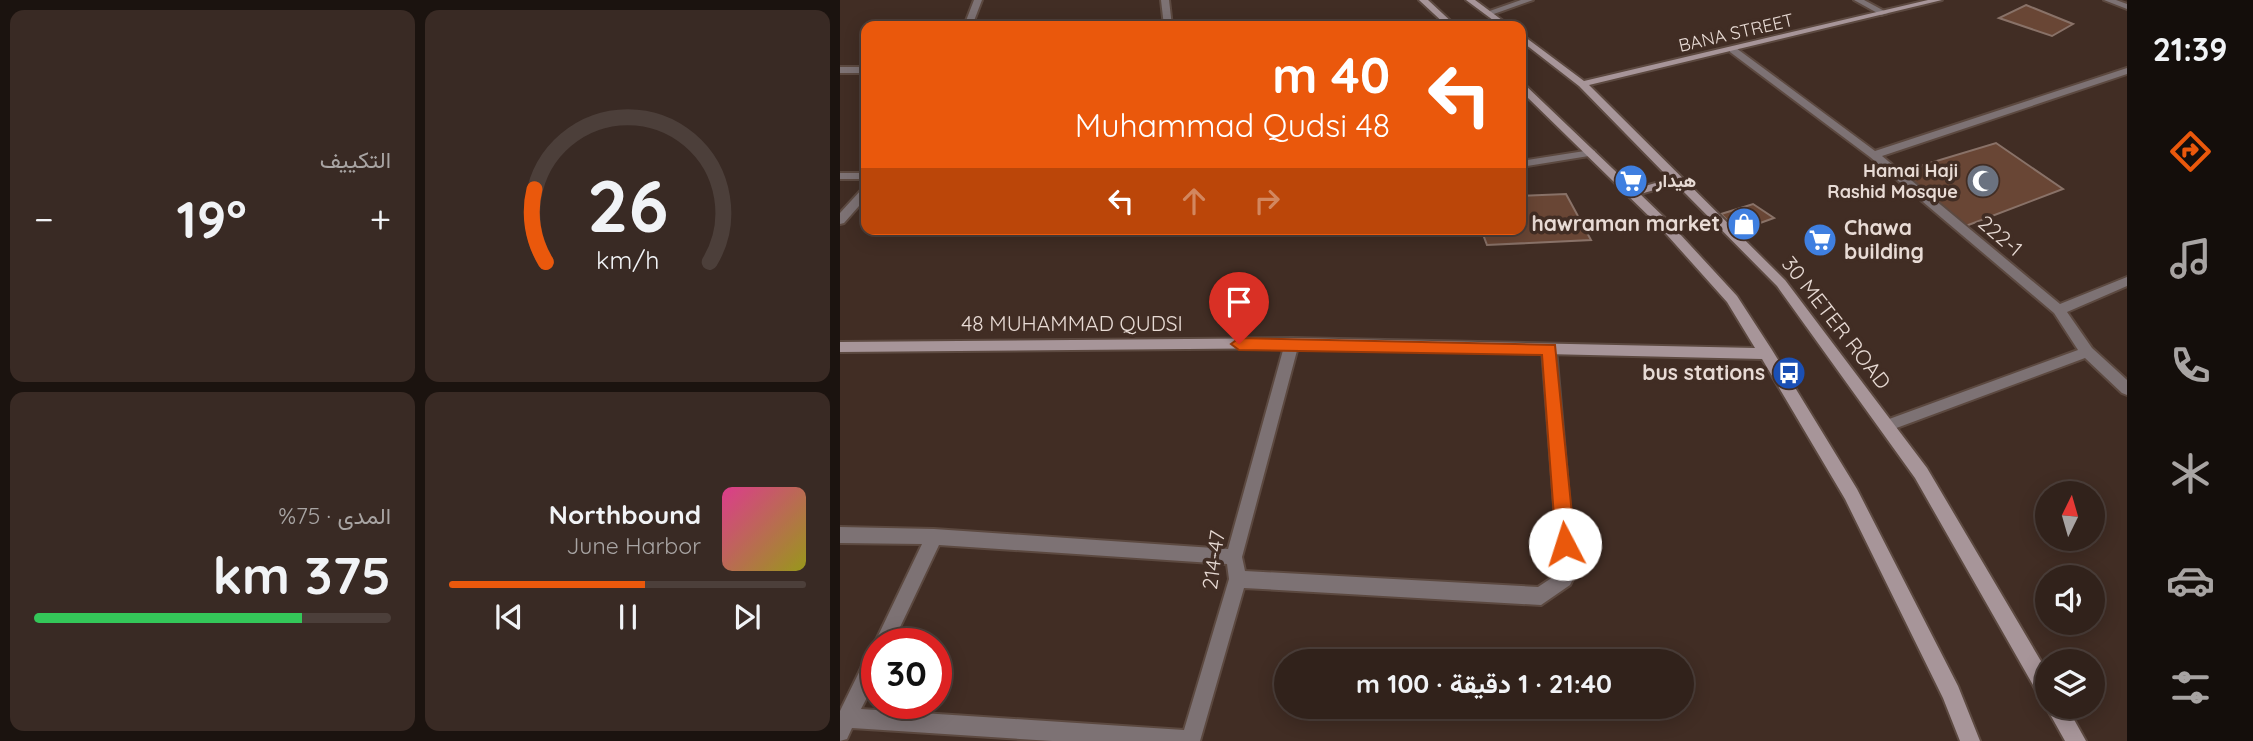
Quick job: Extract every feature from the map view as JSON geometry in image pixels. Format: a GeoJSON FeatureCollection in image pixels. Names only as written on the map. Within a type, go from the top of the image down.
{"type":"FeatureCollection","features":[{"type":"Feature","properties":{"kind":"main road"},"geometry":{"type":"LineString","coordinates":[[1423,0],[1446,21]]}},
{"type":"Feature","properties":{"kind":"main road"},"geometry":{"type":"LineString","coordinates":[[1470,0],[1499,21]]}},
{"type":"Feature","properties":{"kind":"main road","name":"BANA STREET"},"geometry":{"type":"LineString","coordinates":[[1582,84],[1938,0]]}},
{"type":"Feature","properties":{"kind":"main road","name":"30 METER ROAD"},"geometry":{"type":"LineString","coordinates":[[1526,41],[1582,84],[1781,283],[1921,472],[2035,669]]}},
{"type":"Feature","properties":{"kind":"main road"},"geometry":{"type":"LineString","coordinates":[[1526,91],[1663,223],[1732,299],[1851,494],[1951,693],[1970,741]]}},
{"type":"Feature","properties":{"kind":"main road"},"geometry":{"type":"LineString","coordinates":[[1632,193],[1678,180]]}},
{"type":"Feature","properties":{"kind":"main road","name":"48 MUHAMMAD QUDSI"},"geometry":{"type":"LineString","coordinates":[[840,346],[1292,343],[1767,354]]}},
{"type":"Feature","properties":{"kind":"main road"},"geometry":{"type":"LineString","coordinates":[[2063,719],[2076,741]]}},
{"type":"Feature","properties":{"kind":"street"},"geometry":{"type":"LineString","coordinates":[[970,21],[978,0]]}},
{"type":"Feature","properties":{"kind":"street"},"geometry":{"type":"LineString","coordinates":[[1166,0],[1168,21]]}},
{"type":"Feature","properties":{"kind":"street"},"geometry":{"type":"LineString","coordinates":[[1488,13],[1529,0]]}},
{"type":"Feature","properties":{"kind":"street"},"geometry":{"type":"LineString","coordinates":[[1858,0],[1884,13]]}},
{"type":"Feature","properties":{"kind":"street"},"geometry":{"type":"LineString","coordinates":[[2108,0],[2127,8]]}},
{"type":"Feature","properties":{"kind":"street","name":"222-1"},"geometry":{"type":"LineString","coordinates":[[1733,50],[1874,155],[2059,310],[2087,352],[2127,389]]}},
{"type":"Feature","properties":{"kind":"street"},"geometry":{"type":"LineString","coordinates":[[840,70],[861,69]]}},
{"type":"Feature","properties":{"kind":"street"},"geometry":{"type":"LineString","coordinates":[[1874,155],[2127,71]]}},
{"type":"Feature","properties":{"kind":"street"},"geometry":{"type":"LineString","coordinates":[[1526,163],[1591,153]]}},
{"type":"Feature","properties":{"kind":"street"},"geometry":{"type":"LineString","coordinates":[[840,176],[861,176]]}},
{"type":"Feature","properties":{"kind":"street"},"geometry":{"type":"LineString","coordinates":[[840,220],[861,197]]}},
{"type":"Feature","properties":{"kind":"street"},"geometry":{"type":"LineString","coordinates":[[2059,310],[2127,281]]}},
{"type":"Feature","properties":{"kind":"street","name":"214-47"},"geometry":{"type":"LineString","coordinates":[[1190,740],[1238,579],[1234,557],[1292,343]]}},
{"type":"Feature","properties":{"kind":"street"},"geometry":{"type":"LineString","coordinates":[[1238,579],[1541,596],[1564,579],[1565,544],[1549,349]]}},
{"type":"Feature","properties":{"kind":"street"},"geometry":{"type":"LineString","coordinates":[[1886,426],[2087,352]]}},
{"type":"Feature","properties":{"kind":"street"},"geometry":{"type":"LineString","coordinates":[[840,535],[934,537],[1234,557]]}},
{"type":"Feature","properties":{"kind":"street"},"geometry":{"type":"LineString","coordinates":[[891,628],[934,537]]}},
{"type":"Feature","properties":{"kind":"street"},"geometry":{"type":"LineString","coordinates":[[861,690],[844,725],[1190,740]]}},
{"type":"Feature","properties":{"kind":"building"},"geometry":{"type":"Polygon","coordinates":[[[2026,5],[2073,24],[2052,36],[1999,18],[2026,5]]]}},
{"type":"Feature","properties":{"kind":"building"},"geometry":{"type":"Polygon","coordinates":[[[1996,143],[2063,189],[1963,227],[1900,172],[1996,143]]]}},
{"type":"Feature","properties":{"kind":"building"},"geometry":{"type":"Polygon","coordinates":[[[1566,194],[1591,240],[1487,245],[1483,235],[1526,235],[1526,196],[1566,194]]]}},
{"type":"Feature","properties":{"kind":"building","name":"hawraman market"},"geometry":{"type":"Polygon","coordinates":[[[1753,204],[1774,218],[1738,231],[1721,214],[1753,204]]]}},
{"type":"Feature","properties":{"kind":"place","name":"هيدار"},"geometry":{"type":"Point","coordinates":[1631,181]}},
{"type":"Feature","properties":{"kind":"place","name":"Hamai Haji Rashid Mosque"},"geometry":{"type":"Point","coordinates":[1983,181]}},
{"type":"Feature","properties":{"kind":"place","name":"hawraman market"},"geometry":{"type":"Point","coordinates":[1744,224]}},
{"type":"Feature","properties":{"kind":"place","name":"Chawa building"},"geometry":{"type":"Point","coordinates":[1820,240]}},
{"type":"Feature","properties":{"kind":"place","name":"bus stations"},"geometry":{"type":"Point","coordinates":[1789,373]}},
{"type":"Feature","properties":{"kind":"route"},"geometry":{"type":"LineString","coordinates":[[1239,344],[1549,349],[1565,544]]}}]}
